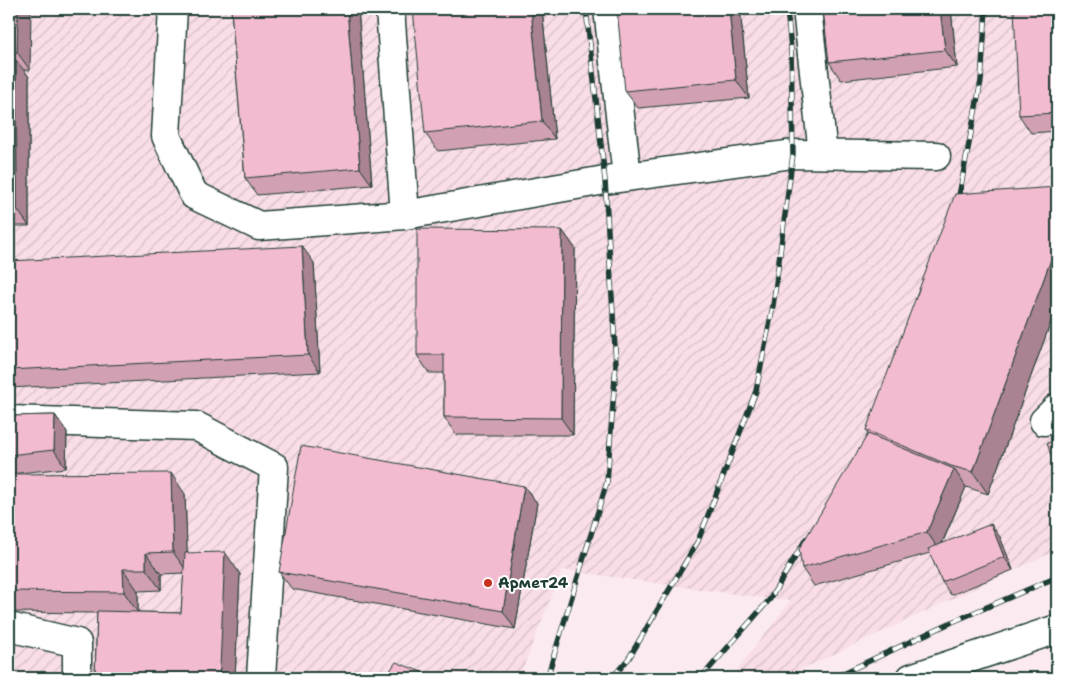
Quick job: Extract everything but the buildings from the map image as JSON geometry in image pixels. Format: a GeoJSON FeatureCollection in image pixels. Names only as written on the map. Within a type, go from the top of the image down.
{"type":"FeatureCollection","features":[{"type":"Feature","properties":{"kind":"main road"},"geometry":{"type":"LineString","coordinates":[[173,9],[166,136],[194,195],[259,226],[406,215],[604,180],[793,154],[936,156]]}},
{"type":"Feature","properties":{"kind":"main road"},"geometry":{"type":"LineString","coordinates":[[390,9],[406,215]]}},
{"type":"Feature","properties":{"kind":"main road"},"geometry":{"type":"LineString","coordinates":[[608,9],[626,177]]}},
{"type":"Feature","properties":{"kind":"main road"},"geometry":{"type":"LineString","coordinates":[[807,9],[823,154]]}},
{"type":"Feature","properties":{"kind":"main road"},"geometry":{"type":"LineString","coordinates":[[9,420],[196,426],[274,467],[261,678]]}},
{"type":"Feature","properties":{"kind":"main road"},"geometry":{"type":"LineString","coordinates":[[9,627],[77,643],[77,678]]}},
{"type":"Feature","properties":{"kind":"main road"},"geometry":{"type":"LineString","coordinates":[[911,678],[1057,629]]}},
{"type":"Feature","properties":{"kind":"shaded area"},"geometry":{"type":"Polygon","coordinates":[[[9,9],[1057,9],[1057,550],[783,678],[731,678],[791,600],[770,599],[562,570],[519,678],[9,678],[9,9]]]}},
{"type":"Feature","properties":{"kind":"railway"},"geometry":{"type":"LineString","coordinates":[[547,678],[607,482],[616,364],[605,180],[586,9]]}},
{"type":"Feature","properties":{"kind":"railway"},"geometry":{"type":"LineString","coordinates":[[612,678],[629,658],[698,541],[756,391],[773,306],[793,154],[791,49],[787,9]]}},
{"type":"Feature","properties":{"kind":"railway"},"geometry":{"type":"LineString","coordinates":[[957,206],[981,81],[986,9]]}},
{"type":"Feature","properties":{"kind":"railway"},"geometry":{"type":"LineString","coordinates":[[701,678],[770,599],[806,539]]}},
{"type":"Feature","properties":{"kind":"railway"},"geometry":{"type":"LineString","coordinates":[[833,678],[952,622],[1057,577]]}},
{"type":"Feature","properties":{"kind":"place","name":"Армет24"},"geometry":{"type":"Point","coordinates":[488,583]}}]}
